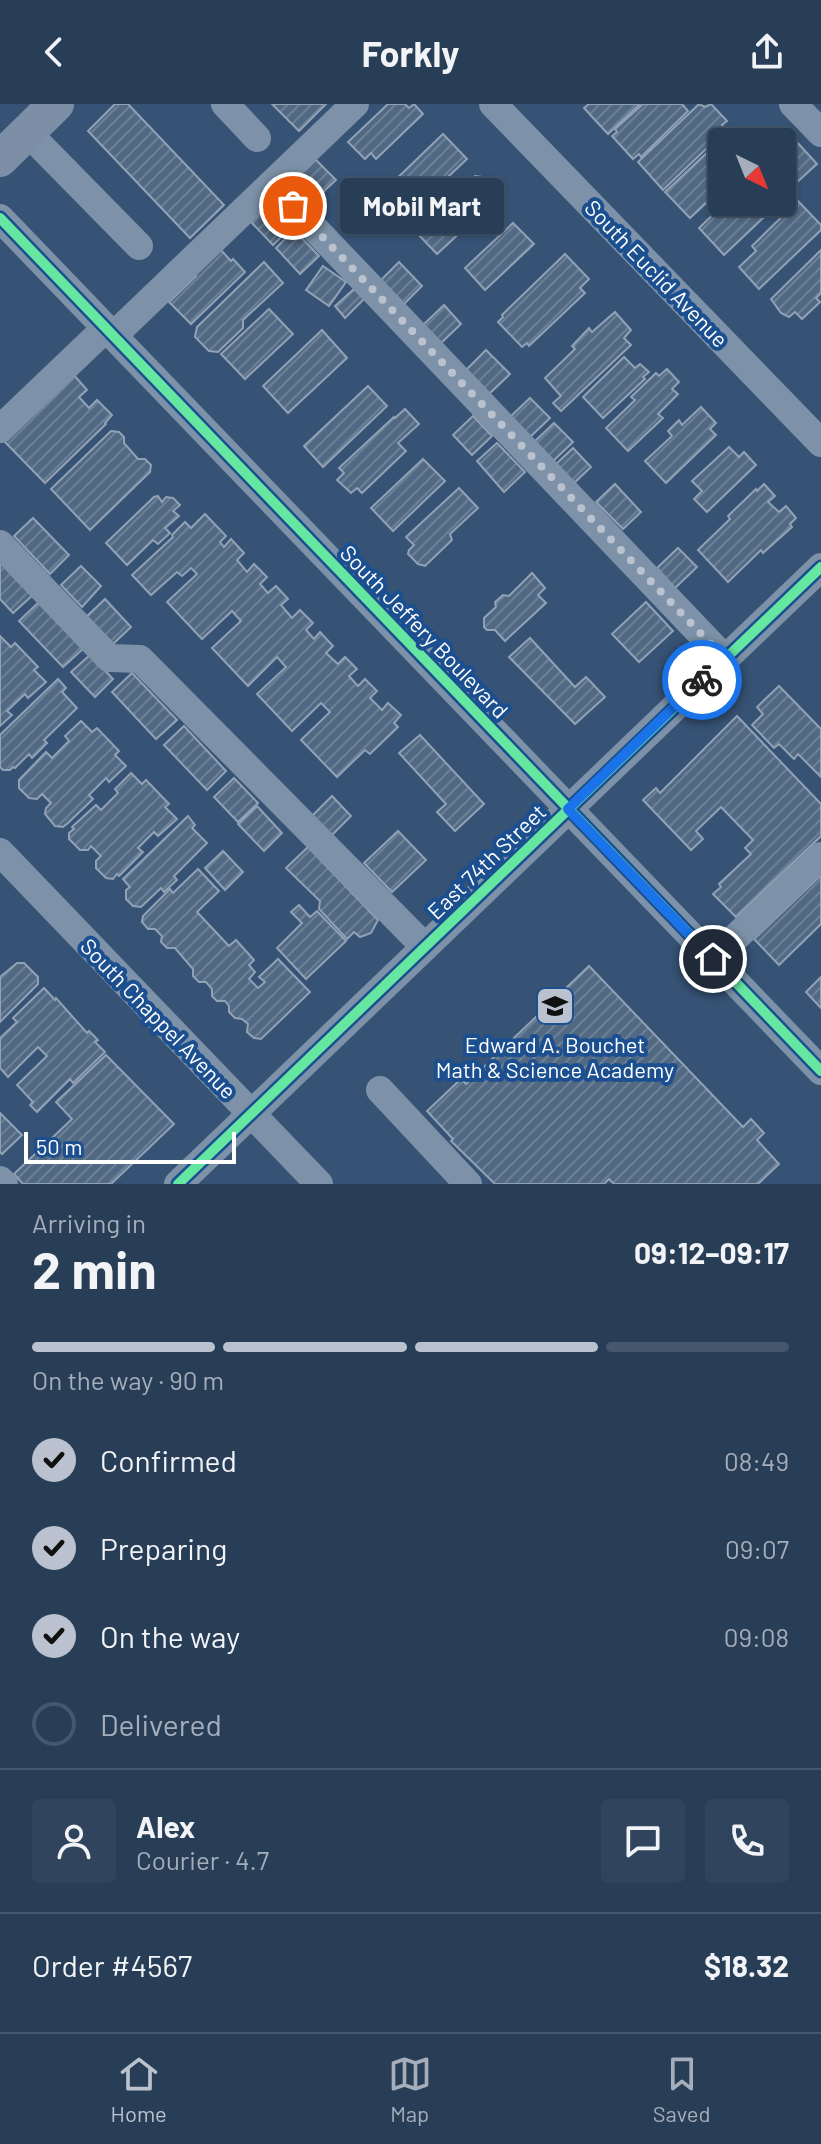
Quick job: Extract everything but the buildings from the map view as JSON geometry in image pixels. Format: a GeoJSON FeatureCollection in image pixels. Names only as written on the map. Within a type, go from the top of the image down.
{"type":"FeatureCollection","features":[{"type":"Feature","properties":{"kind":"main road"},"geometry":{"type":"LineString","coordinates":[[0,159],[56,104]]}},
{"type":"Feature","properties":{"kind":"street"},"geometry":{"type":"LineString","coordinates":[[225,104],[257,138]]}},
{"type":"Feature","properties":{"kind":"street"},"geometry":{"type":"LineString","coordinates":[[0,429],[272,184],[355,104]]}},
{"type":"Feature","properties":{"kind":"street","name":"South Euclid Avenue"},"geometry":{"type":"LineString","coordinates":[[493,104],[821,443]]}},
{"type":"Feature","properties":{"kind":"street"},"geometry":{"type":"LineString","coordinates":[[793,104],[821,133]]}},
{"type":"Feature","properties":{"kind":"street"},"geometry":{"type":"LineString","coordinates":[[27,132],[139,246]]}},
{"type":"Feature","properties":{"kind":"street"},"geometry":{"type":"LineString","coordinates":[[272,184],[725,659]]}},
{"type":"Feature","properties":{"kind":"street","name":"South Jeffery Boulevard"},"geometry":{"type":"LineString","coordinates":[[0,218],[821,1071]]}},
{"type":"Feature","properties":{"kind":"street"},"geometry":{"type":"LineString","coordinates":[[0,544],[109,658],[140,659],[425,947]]}},
{"type":"Feature","properties":{"kind":"street","name":"East 74th Street"},"geometry":{"type":"LineString","coordinates":[[178,1184],[821,567]]}},
{"type":"Feature","properties":{"kind":"street","name":"South Chappel Avenue"},"geometry":{"type":"LineString","coordinates":[[0,852],[319,1184]]}},
{"type":"Feature","properties":{"kind":"street"},"geometry":{"type":"LineString","coordinates":[[713,959],[821,856]]}},
{"type":"Feature","properties":{"kind":"street"},"geometry":{"type":"LineString","coordinates":[[380,1090],[458,1181]]}},
{"type":"Feature","properties":{"kind":"cycle path"},"geometry":{"type":"LineString","coordinates":[[0,218],[821,1071]]}},
{"type":"Feature","properties":{"kind":"cycle path"},"geometry":{"type":"LineString","coordinates":[[178,1184],[821,567]]}},
{"type":"Feature","properties":{"kind":"way so far"},"geometry":{"type":"LineString","coordinates":[[293,206],[725,659],[702,680]]}},
{"type":"Feature","properties":{"kind":"place","name":"Mobil Mart"},"geometry":{"type":"Point","coordinates":[293,206]}},
{"type":"Feature","properties":{"kind":"place","name":"Edward A. Bouchet Math & Science Academy"},"geometry":{"type":"Point","coordinates":[555,1006]}},
{"type":"Feature","properties":{"kind":"route"},"geometry":{"type":"LineString","coordinates":[[702,680],[568,809],[713,959]]}}]}
